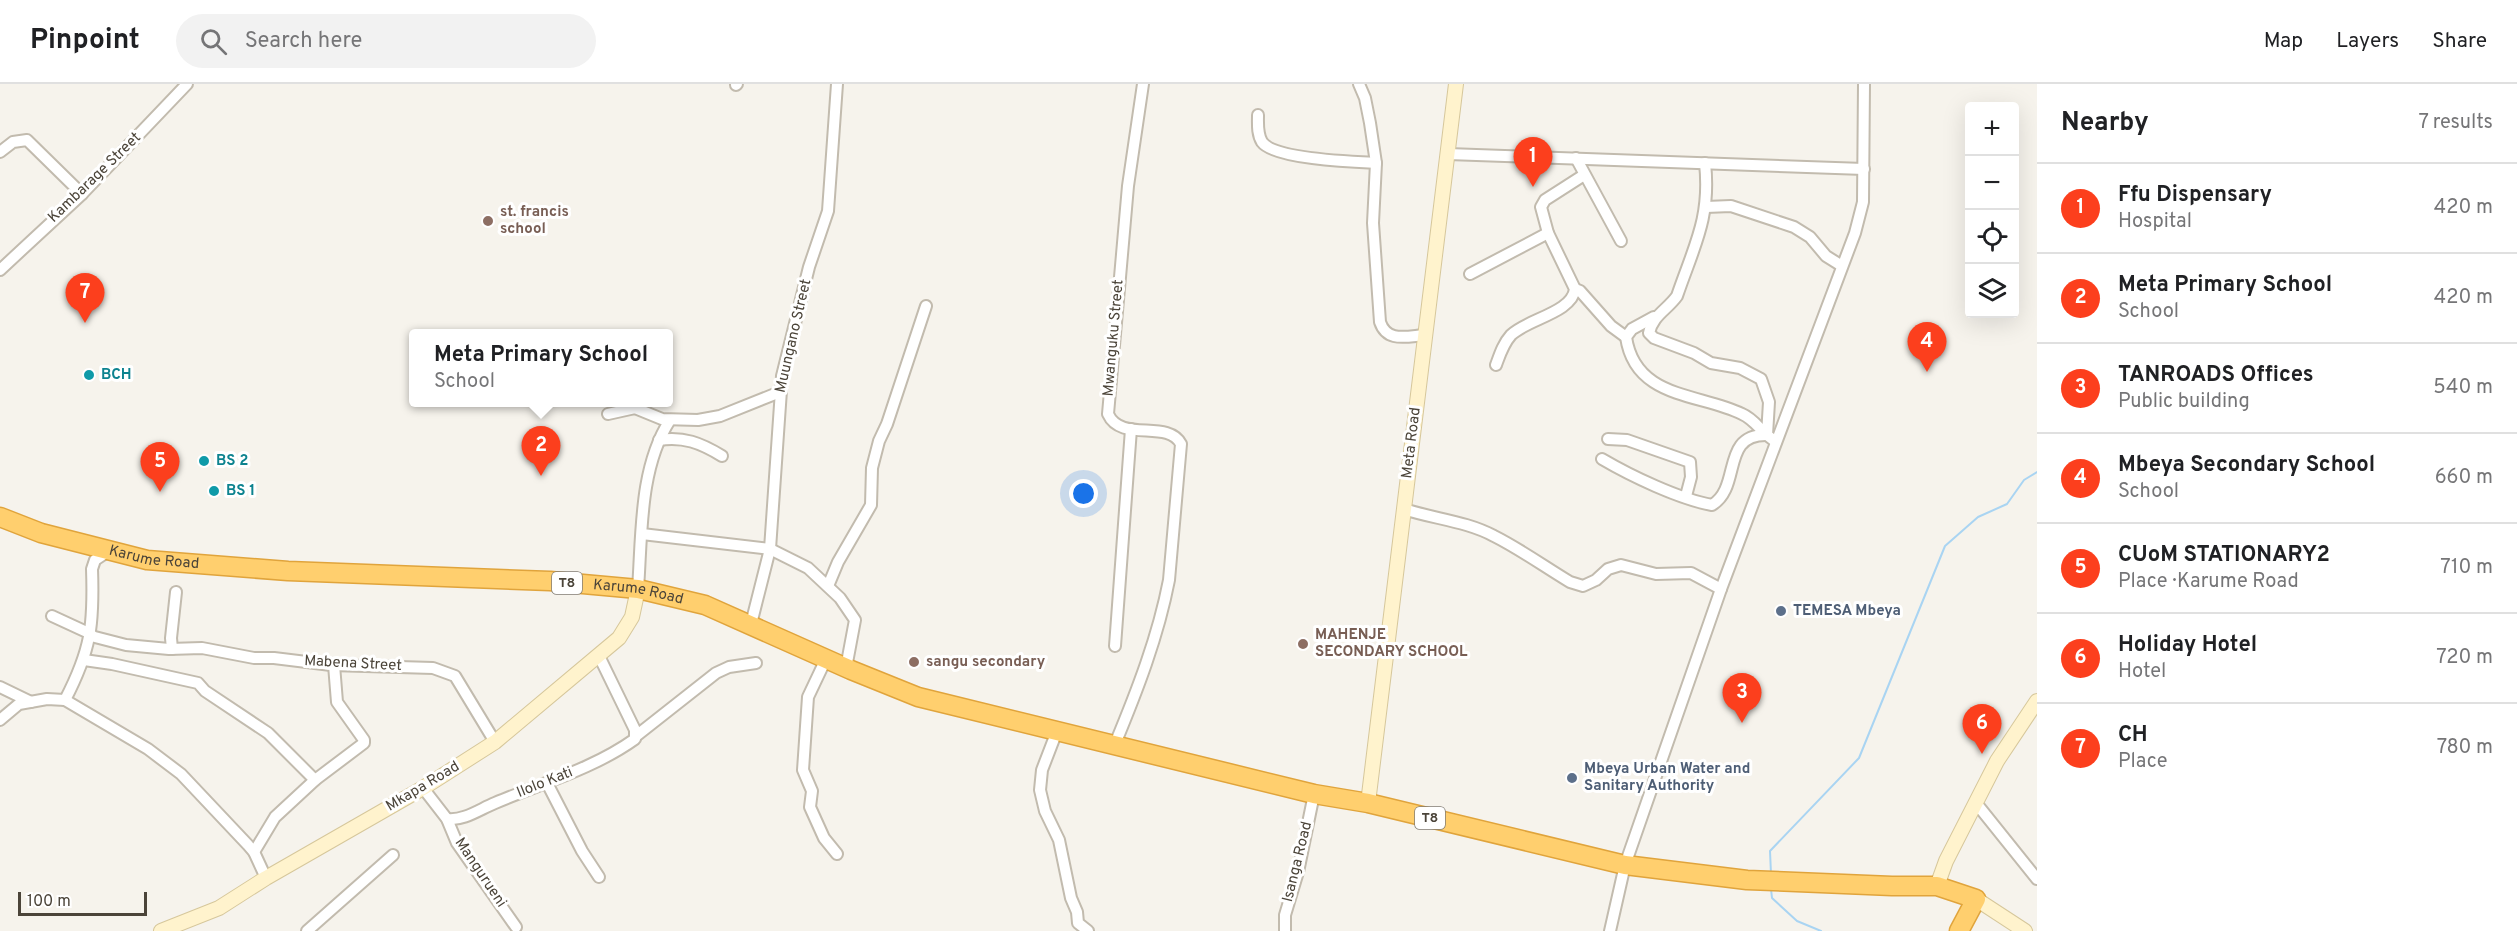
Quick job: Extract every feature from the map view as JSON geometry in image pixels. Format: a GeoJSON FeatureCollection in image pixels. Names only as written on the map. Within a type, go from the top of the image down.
{"type":"FeatureCollection","features":[{"type":"Feature","properties":{"kind":"highway","name":"Karume Road"},"geometry":{"type":"LineString","coordinates":[[0,517],[41,533],[147,560],[299,572],[550,581],[638,589],[705,605],[846,668],[918,697],[1115,744]]}},
{"type":"Feature","properties":{"kind":"highway","name":"T8"},"geometry":{"type":"LineString","coordinates":[[1115,744],[1314,794],[1368,803],[1625,865],[1747,880],[1937,886],[1977,899]]}},
{"type":"Feature","properties":{"kind":"highway"},"geometry":{"type":"LineString","coordinates":[[1959,931],[1977,899]]}},
{"type":"Feature","properties":{"kind":"street"},"geometry":{"type":"LineString","coordinates":[[170,84],[178,94]]}},
{"type":"Feature","properties":{"kind":"street","name":"Kambarage Street"},"geometry":{"type":"LineString","coordinates":[[0,270],[82,194],[188,84]]}},
{"type":"Feature","properties":{"kind":"street","name":"Muungano Street"},"geometry":{"type":"LineString","coordinates":[[751,624],[770,549],[780,392],[790,339],[828,211],[837,84]]}},
{"type":"Feature","properties":{"kind":"street","name":"Mwanguku Street"},"geometry":{"type":"LineString","coordinates":[[1115,744],[1159,626],[1165,601],[1169,580],[1181,444],[1178,438],[1170,434],[1120,427],[1108,414],[1128,186],[1143,84]]}},
{"type":"Feature","properties":{"kind":"street"},"geometry":{"type":"LineString","coordinates":[[1359,84],[1365,98],[1376,163],[1373,223],[1380,322],[1383,332],[1389,336],[1426,335]]}},
{"type":"Feature","properties":{"kind":"street","name":"Meta Road"},"geometry":{"type":"LineString","coordinates":[[1368,803],[1456,84]]}},
{"type":"Feature","properties":{"kind":"street"},"geometry":{"type":"LineString","coordinates":[[1610,931],[1625,865],[1771,438],[1842,267],[1863,202],[1864,84]]}},
{"type":"Feature","properties":{"kind":"street"},"geometry":{"type":"LineString","coordinates":[[1258,115],[1262,142],[1272,150],[1349,162],[1376,163]]}},
{"type":"Feature","properties":{"kind":"street"},"geometry":{"type":"LineString","coordinates":[[0,152],[13,142],[27,140],[82,194]]}},
{"type":"Feature","properties":{"kind":"street"},"geometry":{"type":"LineString","coordinates":[[1448,154],[1864,169]]}},
{"type":"Feature","properties":{"kind":"street"},"geometry":{"type":"LineString","coordinates":[[1576,158],[1621,241]]}},
{"type":"Feature","properties":{"kind":"street"},"geometry":{"type":"LineString","coordinates":[[1705,163],[1706,207],[1702,231],[1677,296],[1671,304],[1654,317],[1632,329],[1626,337],[1627,348],[1646,376],[1658,386],[1743,414],[1771,438]]}},
{"type":"Feature","properties":{"kind":"street"},"geometry":{"type":"LineString","coordinates":[[1584,175],[1541,204],[1548,233],[1575,289],[1580,291],[1611,326],[1626,337]]}},
{"type":"Feature","properties":{"kind":"street"},"geometry":{"type":"LineString","coordinates":[[1706,207],[1731,206],[1794,227],[1810,237],[1826,256],[1842,267]]}},
{"type":"Feature","properties":{"kind":"street"},"geometry":{"type":"LineString","coordinates":[[1470,274],[1548,233]]}},
{"type":"Feature","properties":{"kind":"street"},"geometry":{"type":"LineString","coordinates":[[1496,365],[1501,351],[1512,334],[1566,305],[1572,300],[1575,289]]}},
{"type":"Feature","properties":{"kind":"street"},"geometry":{"type":"LineString","coordinates":[[828,586],[838,562],[871,504],[872,468],[879,441],[887,424],[926,306]]}},
{"type":"Feature","properties":{"kind":"street"},"geometry":{"type":"LineString","coordinates":[[1654,317],[1649,330],[1654,338],[1694,352],[1711,363],[1740,368],[1761,379],[1769,402],[1771,438]]}},
{"type":"Feature","properties":{"kind":"street"},"geometry":{"type":"LineString","coordinates":[[608,414],[635,408],[670,420],[698,420],[720,416],[780,392]]}},
{"type":"Feature","properties":{"kind":"street"},"geometry":{"type":"LineString","coordinates":[[638,589],[649,470],[659,440],[670,420]]}},
{"type":"Feature","properties":{"kind":"street"},"geometry":{"type":"LineString","coordinates":[[1115,646],[1120,604],[1131,429]]}},
{"type":"Feature","properties":{"kind":"street"},"geometry":{"type":"LineString","coordinates":[[1602,459],[1626,473],[1708,504],[1715,504],[1724,492],[1737,451],[1743,441],[1752,436],[1771,438]]}},
{"type":"Feature","properties":{"kind":"street"},"geometry":{"type":"LineString","coordinates":[[659,440],[677,438],[688,440],[722,456]]}},
{"type":"Feature","properties":{"kind":"street"},"geometry":{"type":"LineString","coordinates":[[1608,439],[1627,440],[1690,462],[1691,477],[1686,496]]}},
{"type":"Feature","properties":{"kind":"street"},"geometry":{"type":"LineString","coordinates":[[1404,509],[1459,522],[1494,536],[1570,582],[1583,586],[1596,580],[1608,569],[1621,565],[1656,574],[1691,573],[1721,589]]}},
{"type":"Feature","properties":{"kind":"street"},"geometry":{"type":"LineString","coordinates":[[642,534],[770,549],[808,568],[840,598],[855,620],[846,668]]}},
{"type":"Feature","properties":{"kind":"street"},"geometry":{"type":"LineString","coordinates":[[65,700],[84,660],[91,635],[92,570],[95,560],[110,550]]}},
{"type":"Feature","properties":{"kind":"street","name":"Mkapa Road"},"geometry":{"type":"LineString","coordinates":[[161,931],[190,926],[266,878],[423,789],[495,742],[619,638],[632,617],[638,589]]}},
{"type":"Feature","properties":{"kind":"street"},"geometry":{"type":"LineString","coordinates":[[171,649],[176,592]]}},
{"type":"Feature","properties":{"kind":"street","name":"Mabena Street"},"geometry":{"type":"LineString","coordinates":[[52,616],[91,635],[126,645],[171,649],[202,648],[254,658],[334,665],[434,668],[455,676],[495,742]]}},
{"type":"Feature","properties":{"kind":"street"},"geometry":{"type":"LineString","coordinates":[[599,656],[636,736]]}},
{"type":"Feature","properties":{"kind":"street"},"geometry":{"type":"LineString","coordinates":[[826,659],[808,697],[803,770],[812,791],[810,807],[824,838],[837,854]]}},
{"type":"Feature","properties":{"kind":"street"},"geometry":{"type":"LineString","coordinates":[[84,660],[198,683],[205,691],[268,733],[315,780]]}},
{"type":"Feature","properties":{"kind":"street","name":"Ilolo Kati"},"geometry":{"type":"LineString","coordinates":[[447,819],[465,817],[591,764],[632,741],[716,673],[729,667],[756,663]]}},
{"type":"Feature","properties":{"kind":"street"},"geometry":{"type":"LineString","coordinates":[[254,852],[270,823],[315,780],[365,741],[337,702],[334,665]]}},
{"type":"Feature","properties":{"kind":"street"},"geometry":{"type":"LineString","coordinates":[[0,687],[32,702]]}},
{"type":"Feature","properties":{"kind":"street"},"geometry":{"type":"LineString","coordinates":[[0,720],[19,704],[47,699],[65,700],[148,749],[181,774],[254,852],[266,878]]}},
{"type":"Feature","properties":{"kind":"street"},"geometry":{"type":"LineString","coordinates":[[1937,886],[1946,861],[1997,760],[2037,701]]}},
{"type":"Feature","properties":{"kind":"street"},"geometry":{"type":"LineString","coordinates":[[1057,731],[1042,771],[1040,790],[1045,811],[1059,840],[1078,922],[1088,931]]}},
{"type":"Feature","properties":{"kind":"street"},"geometry":{"type":"LineString","coordinates":[[547,783],[582,851],[599,877]]}},
{"type":"Feature","properties":{"kind":"street","name":"Mangurueni"},"geometry":{"type":"LineString","coordinates":[[423,789],[447,819],[457,843],[516,927]]}},
{"type":"Feature","properties":{"kind":"street","name":"Isanga Road"},"geometry":{"type":"LineString","coordinates":[[1285,931],[1285,915],[1298,872],[1314,794]]}},
{"type":"Feature","properties":{"kind":"street"},"geometry":{"type":"LineString","coordinates":[[1976,803],[2037,879]]}},
{"type":"Feature","properties":{"kind":"street"},"geometry":{"type":"LineString","coordinates":[[306,931],[393,855]]}},
{"type":"Feature","properties":{"kind":"street"},"geometry":{"type":"LineString","coordinates":[[1977,899],[2025,931]]}},
{"type":"Feature","properties":{"kind":"waterway"},"geometry":{"type":"LineString","coordinates":[[1771,874],[1770,851],[1859,758],[1945,546],[1978,517],[2007,504],[2024,480],[2037,472]]}},
{"type":"Feature","properties":{"kind":"waterway"},"geometry":{"type":"LineString","coordinates":[[1771,889],[1772,898],[1797,921],[1821,931]]}},
{"type":"Feature","properties":{"kind":"place","name":"Ffu Dispensary"},"geometry":{"type":"Point","coordinates":[1533,187]}},
{"type":"Feature","properties":{"kind":"place","name":"st. francis school"},"geometry":{"type":"Point","coordinates":[488,221]}},
{"type":"Feature","properties":{"kind":"place","name":"CH"},"geometry":{"type":"Point","coordinates":[85,323]}},
{"type":"Feature","properties":{"kind":"place","name":"Mbeya Secondary School"},"geometry":{"type":"Point","coordinates":[1927,372]}},
{"type":"Feature","properties":{"kind":"place","name":"BCH"},"geometry":{"type":"Point","coordinates":[89,375]}},
{"type":"Feature","properties":{"kind":"place","name":"BS 2"},"geometry":{"type":"Point","coordinates":[204,461]}},
{"type":"Feature","properties":{"kind":"place","name":"Meta Primary School"},"geometry":{"type":"Point","coordinates":[541,476]}},
{"type":"Feature","properties":{"kind":"place","name":"BS 1"},"geometry":{"type":"Point","coordinates":[214,491]}},
{"type":"Feature","properties":{"kind":"place","name":"CUoM STATIONARY2"},"geometry":{"type":"Point","coordinates":[160,492]}},
{"type":"Feature","properties":{"kind":"place","name":"TEMESA Mbeya"},"geometry":{"type":"Point","coordinates":[1781,611]}},
{"type":"Feature","properties":{"kind":"place","name":"MAHENJE SECONDARY SCHOOL"},"geometry":{"type":"Point","coordinates":[1303,644]}},
{"type":"Feature","properties":{"kind":"place","name":"sangu secondary"},"geometry":{"type":"Point","coordinates":[914,662]}},
{"type":"Feature","properties":{"kind":"place","name":"TANROADS Offices"},"geometry":{"type":"Point","coordinates":[1742,723]}},
{"type":"Feature","properties":{"kind":"place","name":"Holiday Hotel"},"geometry":{"type":"Point","coordinates":[1982,754]}},
{"type":"Feature","properties":{"kind":"place","name":"Mbeya Urban Water and Sanitary Authority"},"geometry":{"type":"Point","coordinates":[1572,778]}}]}
